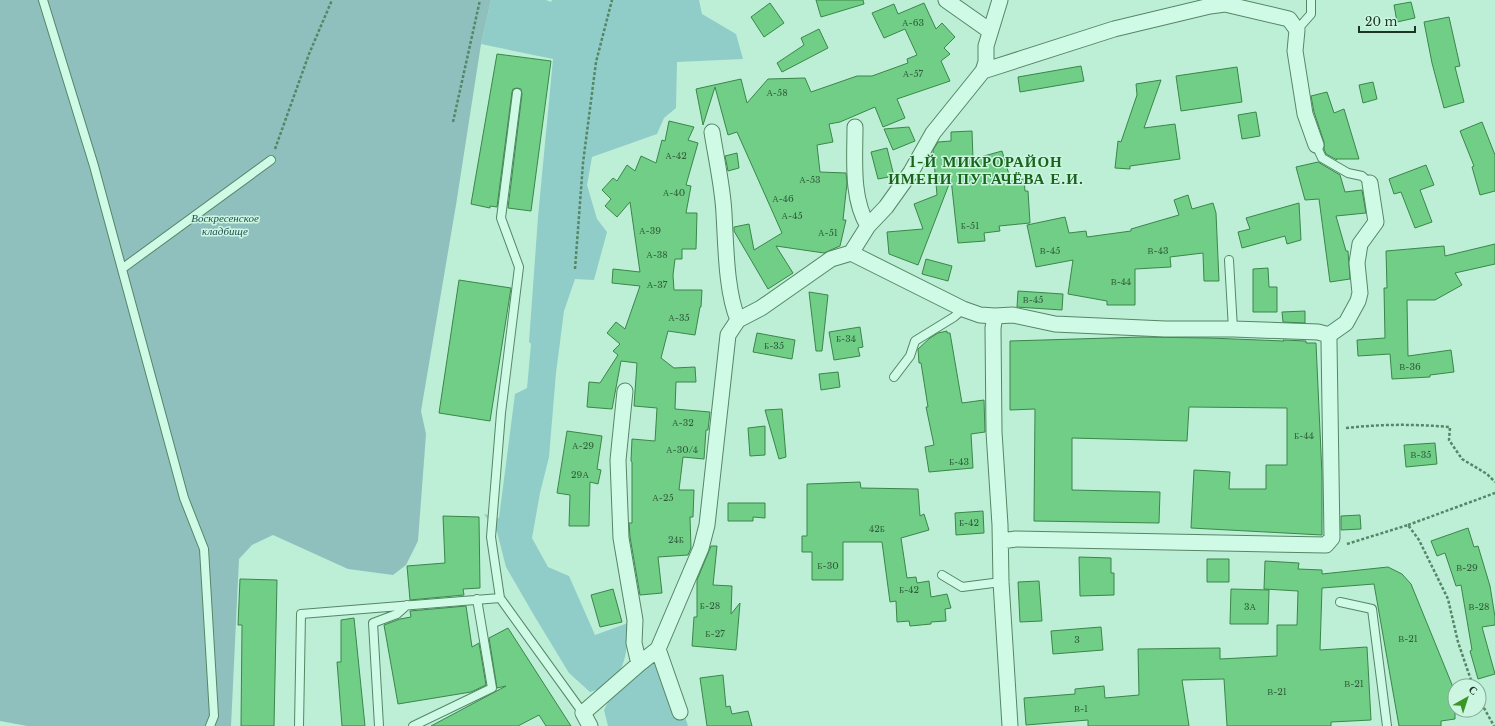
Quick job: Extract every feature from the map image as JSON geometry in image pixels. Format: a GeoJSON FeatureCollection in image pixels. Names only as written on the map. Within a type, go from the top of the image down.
{"type":"FeatureCollection","features":[{"type":"Feature","properties":{"kind":"street"},"geometry":{"type":"LineString","coordinates":[[946,0],[990,30]]}},
{"type":"Feature","properties":{"kind":"street"},"geometry":{"type":"LineString","coordinates":[[587,720],[639,664],[658,649],[701,548],[707,525],[728,335],[738,320],[761,308],[831,259],[851,253],[868,226],[886,207],[911,172],[933,133],[983,71],[986,62],[986,46],[1000,0]]}},
{"type":"Feature","properties":{"kind":"street"},"geometry":{"type":"LineString","coordinates":[[983,71],[1114,29],[1225,2],[1289,19],[1297,30],[1294,51],[1305,114],[1316,145]]}},
{"type":"Feature","properties":{"kind":"street"},"geometry":{"type":"LineString","coordinates":[[855,127],[856,180],[862,215],[868,226]]}},
{"type":"Feature","properties":{"kind":"street"},"geometry":{"type":"LineString","coordinates":[[712,132],[724,213],[724,238],[733,307],[738,320]]}},
{"type":"Feature","properties":{"kind":"street"},"geometry":{"type":"LineString","coordinates":[[851,253],[963,309],[980,315],[1013,315],[1055,324],[1165,329],[1233,329],[1318,332],[1329,334],[1346,323],[1358,302],[1360,293],[1357,263],[1360,244],[1376,222],[1370,183]]}},
{"type":"Feature","properties":{"kind":"street"},"geometry":{"type":"LineString","coordinates":[[995,316],[993,328],[994,432],[1010,726]]}},
{"type":"Feature","properties":{"kind":"street"},"geometry":{"type":"LineString","coordinates":[[1001,541],[1016,539],[1326,545],[1332,538],[1329,334]]}},
{"type":"Feature","properties":{"kind":"street"},"geometry":{"type":"LineString","coordinates":[[625,391],[618,460],[621,538],[635,620],[634,642],[639,664]]}},
{"type":"Feature","properties":{"kind":"street"},"geometry":{"type":"LineString","coordinates":[[658,649],[680,712]]}},
{"type":"Feature","properties":{"kind":"lane"},"geometry":{"type":"LineString","coordinates":[[43,0],[94,166],[123,268],[184,498],[204,548],[214,716],[210,726]]}},
{"type":"Feature","properties":{"kind":"lane"},"geometry":{"type":"LineString","coordinates":[[1297,30],[1311,14],[1311,0]]}},
{"type":"Feature","properties":{"kind":"lane"},"geometry":{"type":"LineString","coordinates":[[518,93],[501,218],[519,267],[501,413],[491,537],[500,598],[587,720]]}},
{"type":"Feature","properties":{"kind":"lane"},"geometry":{"type":"LineString","coordinates":[[1316,145],[1322,158],[1348,173],[1362,176],[1370,183]]}},
{"type":"Feature","properties":{"kind":"lane"},"geometry":{"type":"LineString","coordinates":[[123,268],[271,160]]}},
{"type":"Feature","properties":{"kind":"lane"},"geometry":{"type":"LineString","coordinates":[[1229,260],[1233,329]]}},
{"type":"Feature","properties":{"kind":"lane"},"geometry":{"type":"LineString","coordinates":[[894,377],[910,356],[915,341],[954,317],[963,309]]}},
{"type":"Feature","properties":{"kind":"lane"},"geometry":{"type":"LineString","coordinates":[[942,575],[962,587],[1001,582]]}},
{"type":"Feature","properties":{"kind":"lane"},"geometry":{"type":"LineString","coordinates":[[299,726],[301,614],[500,598]]}},
{"type":"Feature","properties":{"kind":"lane"},"geometry":{"type":"LineString","coordinates":[[413,726],[492,688],[477,599]]}},
{"type":"Feature","properties":{"kind":"lane"},"geometry":{"type":"LineString","coordinates":[[1340,602],[1372,609],[1387,726]]}},
{"type":"Feature","properties":{"kind":"lane"},"geometry":{"type":"LineString","coordinates":[[379,726],[373,623],[397,614],[406,605]]}},
{"type":"Feature","properties":{"kind":"path"},"geometry":{"type":"LineString","coordinates":[[271,160],[309,54],[332,0]]}},
{"type":"Feature","properties":{"kind":"path"},"geometry":{"type":"LineString","coordinates":[[453,122],[480,0]]}},
{"type":"Feature","properties":{"kind":"path"},"geometry":{"type":"LineString","coordinates":[[575,269],[583,163],[596,62],[612,0]]}},
{"type":"Feature","properties":{"kind":"path"},"geometry":{"type":"LineString","coordinates":[[1330,428],[1344,429],[1376,425],[1413,424],[1450,427],[1448,440],[1462,459],[1487,474],[1495,482]]}},
{"type":"Feature","properties":{"kind":"path"},"geometry":{"type":"LineString","coordinates":[[1332,538],[1347,544],[1408,525],[1495,493]]}},
{"type":"Feature","properties":{"kind":"path"},"geometry":{"type":"LineString","coordinates":[[1408,525],[1419,540],[1448,599],[1458,642],[1470,678]]}},
{"type":"Feature","properties":{"kind":"path"},"geometry":{"type":"LineString","coordinates":[[1487,713],[1494,726]]}},
{"type":"Feature","properties":{"kind":"shaded area"},"geometry":{"type":"Polygon","coordinates":[[[491,0],[546,0],[551,2],[552,0],[699,0],[702,14],[736,34],[743,59],[677,62],[676,108],[664,118],[657,134],[592,157],[587,185],[597,219],[607,232],[594,280],[575,279],[564,311],[556,373],[549,457],[540,493],[532,538],[548,567],[569,576],[595,635],[628,623],[625,658],[622,666],[613,680],[600,689],[590,692],[569,673],[535,617],[506,567],[497,532],[484,514],[499,518],[515,394],[527,388],[538,217],[553,59],[481,44],[491,0]]]}},
{"type":"Feature","properties":{"kind":"shaded area"},"geometry":{"type":"Polygon","coordinates":[[[664,651],[688,726],[608,726],[604,710],[609,700],[664,651]]]}},
{"type":"Feature","properties":{"kind":"green space","name":"Воскресенское кладбище"},"geometry":{"type":"Polygon","coordinates":[[[0,0],[491,0],[481,44],[456,205],[421,411],[426,434],[418,541],[406,565],[393,575],[348,569],[273,535],[252,545],[239,559],[231,726],[27,726],[0,721],[0,0]]]}},
{"type":"Feature","properties":{"kind":"building"},"geometry":{"type":"Polygon","coordinates":[[[816,0],[863,0],[864,4],[821,17],[816,0]]]}},
{"type":"Feature","properties":{"kind":"building"},"geometry":{"type":"Polygon","coordinates":[[[1411,2],[1415,18],[1397,22],[1394,5],[1411,2]]]}},
{"type":"Feature","properties":{"kind":"building"},"geometry":{"type":"Polygon","coordinates":[[[770,3],[784,23],[764,37],[751,17],[770,3]]]}},
{"type":"Feature","properties":{"kind":"building"},"geometry":{"type":"Polygon","coordinates":[[[924,3],[936,29],[942,23],[955,37],[944,48],[950,54],[941,61],[950,81],[897,99],[905,118],[883,127],[875,107],[840,122],[829,124],[833,142],[817,145],[820,172],[846,173],[847,183],[843,220],[846,220],[840,246],[824,253],[776,246],[793,273],[768,289],[734,231],[734,227],[749,224],[754,250],[782,233],[737,132],[728,135],[715,87],[703,125],[696,89],[741,79],[747,103],[768,79],[805,78],[811,92],[857,76],[872,76],[908,63],[907,59],[917,55],[905,29],[884,38],[872,13],[894,4],[898,14],[924,3]]]}},
{"type":"Feature","properties":{"kind":"building"},"geometry":{"type":"Polygon","coordinates":[[[1449,17],[1460,66],[1455,67],[1464,102],[1444,108],[1432,63],[1424,22],[1449,17]]]}},
{"type":"Feature","properties":{"kind":"building"},"geometry":{"type":"Polygon","coordinates":[[[819,29],[828,48],[782,72],[777,63],[804,45],[801,38],[819,29]]]}},
{"type":"Feature","properties":{"kind":"building"},"geometry":{"type":"Polygon","coordinates":[[[497,54],[551,61],[531,211],[508,208],[522,94],[521,89],[517,88],[513,89],[512,92],[497,207],[490,206],[490,208],[471,204],[497,54]]]}},
{"type":"Feature","properties":{"kind":"building"},"geometry":{"type":"Polygon","coordinates":[[[1081,66],[1084,81],[1020,92],[1018,77],[1081,66]]]}},
{"type":"Feature","properties":{"kind":"building"},"geometry":{"type":"Polygon","coordinates":[[[1237,67],[1242,102],[1181,111],[1176,76],[1237,67]]]}},
{"type":"Feature","properties":{"kind":"building"},"geometry":{"type":"Polygon","coordinates":[[[1161,80],[1144,128],[1175,124],[1180,159],[1130,166],[1130,169],[1115,168],[1118,141],[1121,142],[1137,95],[1136,84],[1161,80]]]}},
{"type":"Feature","properties":{"kind":"building"},"geometry":{"type":"Polygon","coordinates":[[[1373,82],[1377,99],[1363,103],[1359,85],[1373,82]]]}},
{"type":"Feature","properties":{"kind":"building"},"geometry":{"type":"Polygon","coordinates":[[[1327,92],[1334,113],[1344,109],[1359,159],[1336,159],[1337,160],[1326,154],[1311,96],[1327,92]]]}},
{"type":"Feature","properties":{"kind":"building"},"geometry":{"type":"Polygon","coordinates":[[[1256,112],[1260,136],[1242,139],[1238,115],[1256,112]]]}},
{"type":"Feature","properties":{"kind":"building"},"geometry":{"type":"Polygon","coordinates":[[[669,121],[694,127],[688,140],[698,143],[686,185],[691,186],[686,213],[697,213],[696,249],[682,249],[682,259],[675,259],[673,275],[674,290],[702,290],[701,307],[695,335],[668,331],[661,358],[674,368],[695,367],[696,382],[676,382],[675,409],[710,412],[708,430],[706,430],[704,459],[683,457],[679,490],[694,490],[693,517],[690,517],[691,548],[688,555],[658,557],[662,593],[640,595],[629,523],[632,523],[632,439],[655,441],[657,408],[634,406],[637,363],[621,361],[612,409],[587,407],[589,382],[600,383],[618,355],[613,351],[620,344],[607,333],[616,322],[625,329],[640,286],[612,283],[613,269],[640,272],[630,202],[617,217],[605,206],[611,199],[602,190],[613,178],[617,181],[627,165],[635,171],[641,156],[656,163],[662,140],[665,141],[669,121]]]}},
{"type":"Feature","properties":{"kind":"building"},"geometry":{"type":"Polygon","coordinates":[[[1482,122],[1495,155],[1495,191],[1480,195],[1472,167],[1474,166],[1460,131],[1482,122]]]}},
{"type":"Feature","properties":{"kind":"building"},"geometry":{"type":"Polygon","coordinates":[[[909,127],[915,141],[893,150],[884,129],[909,127]]]}},
{"type":"Feature","properties":{"kind":"building"},"geometry":{"type":"Polygon","coordinates":[[[972,131],[973,159],[1002,151],[1011,181],[1024,179],[1025,191],[1028,191],[1030,223],[999,226],[1000,231],[984,233],[985,241],[958,243],[951,179],[918,265],[889,254],[887,232],[923,229],[914,204],[937,195],[933,150],[938,142],[951,141],[951,132],[972,131]]]}},
{"type":"Feature","properties":{"kind":"building"},"geometry":{"type":"Polygon","coordinates":[[[887,148],[894,176],[878,179],[871,152],[887,148]]]}},
{"type":"Feature","properties":{"kind":"building"},"geometry":{"type":"Polygon","coordinates":[[[737,153],[739,168],[728,171],[725,156],[737,153]]]}},
{"type":"Feature","properties":{"kind":"building"},"geometry":{"type":"Polygon","coordinates":[[[1318,162],[1340,175],[1345,192],[1362,190],[1366,213],[1336,216],[1346,251],[1348,251],[1350,279],[1330,282],[1319,199],[1305,200],[1296,167],[1318,162]]]}},
{"type":"Feature","properties":{"kind":"building"},"geometry":{"type":"Polygon","coordinates":[[[1426,165],[1434,185],[1420,190],[1432,222],[1415,228],[1401,192],[1394,194],[1389,179],[1426,165]]]}},
{"type":"Feature","properties":{"kind":"building"},"geometry":{"type":"Polygon","coordinates":[[[1188,195],[1192,209],[1213,203],[1216,213],[1219,281],[1204,281],[1203,253],[1170,257],[1171,267],[1135,269],[1135,305],[1107,305],[1107,301],[1068,294],[1073,260],[1036,267],[1027,225],[1065,217],[1069,233],[1086,231],[1087,237],[1131,231],[1131,229],[1179,215],[1174,200],[1188,195]]]}},
{"type":"Feature","properties":{"kind":"building"},"geometry":{"type":"Polygon","coordinates":[[[1299,203],[1301,240],[1287,244],[1285,236],[1242,248],[1238,232],[1250,229],[1246,218],[1299,203]]]}},
{"type":"Feature","properties":{"kind":"building"},"geometry":{"type":"Polygon","coordinates":[[[1495,244],[1495,264],[1455,273],[1462,285],[1435,300],[1407,300],[1408,356],[1451,350],[1454,372],[1430,375],[1430,377],[1392,379],[1390,354],[1358,356],[1357,340],[1385,338],[1384,288],[1387,288],[1386,251],[1444,246],[1445,256],[1495,244]]]}},
{"type":"Feature","properties":{"kind":"building"},"geometry":{"type":"Polygon","coordinates":[[[926,259],[952,266],[948,281],[922,274],[926,259]]]}},
{"type":"Feature","properties":{"kind":"building"},"geometry":{"type":"Polygon","coordinates":[[[1268,268],[1269,287],[1277,287],[1277,312],[1253,312],[1253,269],[1268,268]]]}},
{"type":"Feature","properties":{"kind":"building"},"geometry":{"type":"Polygon","coordinates":[[[459,280],[511,288],[490,421],[439,413],[459,280]]]}},
{"type":"Feature","properties":{"kind":"building"},"geometry":{"type":"Polygon","coordinates":[[[1018,291],[1063,294],[1062,310],[1017,307],[1018,291]]]}},
{"type":"Feature","properties":{"kind":"building"},"geometry":{"type":"Polygon","coordinates":[[[809,292],[828,295],[822,351],[816,351],[809,292]]]}},
{"type":"Feature","properties":{"kind":"building"},"geometry":{"type":"Polygon","coordinates":[[[1305,311],[1305,323],[1283,322],[1282,312],[1305,311]]]}},
{"type":"Feature","properties":{"kind":"building"},"geometry":{"type":"Polygon","coordinates":[[[860,327],[863,347],[858,348],[860,356],[834,360],[829,332],[860,327]]]}},
{"type":"Feature","properties":{"kind":"building"},"geometry":{"type":"Polygon","coordinates":[[[947,331],[947,333],[950,333],[962,403],[984,400],[985,432],[971,434],[973,468],[929,472],[925,447],[934,445],[926,407],[928,407],[921,363],[919,363],[918,349],[938,333],[947,331]]]}},
{"type":"Feature","properties":{"kind":"building"},"geometry":{"type":"Polygon","coordinates":[[[757,333],[795,340],[792,359],[753,352],[757,333]]]}},
{"type":"Feature","properties":{"kind":"building"},"geometry":{"type":"Polygon","coordinates":[[[1142,337],[1284,341],[1283,340],[1316,343],[1322,475],[1322,535],[1191,528],[1194,470],[1230,472],[1229,489],[1266,489],[1266,465],[1287,465],[1287,408],[1189,407],[1187,441],[1072,438],[1072,490],[1160,492],[1159,523],[1034,521],[1035,409],[1010,410],[1010,341],[1142,337]]]}},
{"type":"Feature","properties":{"kind":"building"},"geometry":{"type":"Polygon","coordinates":[[[838,372],[840,387],[821,390],[819,374],[838,372]]]}},
{"type":"Feature","properties":{"kind":"building"},"geometry":{"type":"Polygon","coordinates":[[[782,409],[786,457],[779,459],[765,410],[782,409]]]}},
{"type":"Feature","properties":{"kind":"building"},"geometry":{"type":"Polygon","coordinates":[[[765,426],[765,455],[750,456],[748,428],[765,426]]]}},
{"type":"Feature","properties":{"kind":"building"},"geometry":{"type":"Polygon","coordinates":[[[567,431],[602,436],[597,469],[601,470],[598,484],[590,482],[589,526],[569,526],[570,495],[557,493],[567,431]]]}},
{"type":"Feature","properties":{"kind":"building"},"geometry":{"type":"Polygon","coordinates":[[[1435,443],[1437,464],[1406,467],[1404,445],[1435,443]]]}},
{"type":"Feature","properties":{"kind":"building"},"geometry":{"type":"Polygon","coordinates":[[[860,482],[861,488],[918,489],[920,516],[924,514],[929,530],[901,538],[907,578],[916,577],[917,583],[929,581],[931,597],[947,594],[951,608],[945,609],[946,621],[910,626],[909,621],[897,622],[896,601],[890,602],[882,542],[843,542],[843,580],[812,580],[812,552],[802,552],[802,536],[807,536],[807,484],[860,482]]]}},
{"type":"Feature","properties":{"kind":"building"},"geometry":{"type":"Polygon","coordinates":[[[728,503],[765,503],[765,518],[753,517],[753,521],[728,521],[728,503]]]}},
{"type":"Feature","properties":{"kind":"building"},"geometry":{"type":"Polygon","coordinates":[[[983,511],[984,533],[956,535],[955,513],[983,511]]]}},
{"type":"Feature","properties":{"kind":"building"},"geometry":{"type":"Polygon","coordinates":[[[1360,515],[1361,529],[1341,530],[1341,516],[1360,515]]]}},
{"type":"Feature","properties":{"kind":"building"},"geometry":{"type":"Polygon","coordinates":[[[443,516],[479,517],[480,588],[463,589],[464,595],[410,600],[407,566],[445,563],[443,516]]]}},
{"type":"Feature","properties":{"kind":"building"},"geometry":{"type":"Polygon","coordinates":[[[1468,528],[1474,547],[1478,546],[1490,586],[1495,617],[1495,625],[1482,627],[1495,674],[1478,678],[1470,651],[1472,650],[1461,585],[1456,586],[1445,553],[1437,556],[1431,541],[1468,528]]]}},
{"type":"Feature","properties":{"kind":"building"},"geometry":{"type":"Polygon","coordinates":[[[711,546],[717,546],[713,585],[732,586],[731,614],[740,603],[736,650],[692,646],[694,617],[697,617],[697,580],[711,546]]]}},
{"type":"Feature","properties":{"kind":"building"},"geometry":{"type":"Polygon","coordinates":[[[1079,557],[1111,558],[1111,573],[1114,573],[1114,595],[1080,596],[1079,557]]]}},
{"type":"Feature","properties":{"kind":"building"},"geometry":{"type":"Polygon","coordinates":[[[1207,559],[1229,559],[1229,582],[1207,582],[1207,559]]]}},
{"type":"Feature","properties":{"kind":"building"},"geometry":{"type":"Polygon","coordinates":[[[1265,561],[1299,563],[1298,569],[1322,570],[1322,574],[1388,567],[1402,574],[1411,584],[1449,678],[1447,678],[1447,718],[1455,719],[1441,721],[1441,726],[1399,726],[1374,584],[1322,588],[1320,650],[1367,647],[1371,720],[1331,722],[1331,726],[1227,726],[1224,679],[1182,680],[1189,726],[1088,726],[1088,720],[1026,725],[1024,698],[1075,694],[1075,689],[1104,686],[1105,698],[1139,695],[1138,649],[1220,648],[1220,659],[1277,656],[1277,625],[1297,625],[1298,591],[1264,589],[1265,561]]]}},
{"type":"Feature","properties":{"kind":"building"},"geometry":{"type":"Polygon","coordinates":[[[240,579],[277,580],[274,726],[241,726],[242,625],[238,625],[240,579]]]}},
{"type":"Feature","properties":{"kind":"building"},"geometry":{"type":"Polygon","coordinates":[[[1039,581],[1042,621],[1020,622],[1018,582],[1039,581]]]}},
{"type":"Feature","properties":{"kind":"building"},"geometry":{"type":"Polygon","coordinates":[[[613,589],[622,622],[600,627],[591,595],[613,589]]]}},
{"type":"Feature","properties":{"kind":"building"},"geometry":{"type":"Polygon","coordinates":[[[1231,589],[1269,590],[1268,624],[1230,624],[1231,589]]]}},
{"type":"Feature","properties":{"kind":"building"},"geometry":{"type":"Polygon","coordinates":[[[466,606],[472,647],[479,643],[486,685],[471,692],[398,704],[384,625],[400,619],[411,617],[410,611],[466,606]]]}},
{"type":"Feature","properties":{"kind":"building"},"geometry":{"type":"Polygon","coordinates":[[[354,618],[365,726],[342,726],[337,662],[341,662],[341,620],[354,618]]]}},
{"type":"Feature","properties":{"kind":"building"},"geometry":{"type":"Polygon","coordinates":[[[1101,627],[1103,650],[1053,654],[1051,631],[1101,627]]]}},
{"type":"Feature","properties":{"kind":"building"},"geometry":{"type":"Polygon","coordinates":[[[508,628],[571,726],[546,726],[539,715],[518,726],[431,726],[506,686],[497,688],[489,638],[508,628]]]}},
{"type":"Feature","properties":{"kind":"building"},"geometry":{"type":"Polygon","coordinates":[[[723,675],[726,707],[730,706],[732,714],[748,711],[752,726],[707,726],[700,678],[723,675]]]}},
{"type":"Feature","properties":{"kind":"district","name":"1-Й МИКРОРАЙОН ИМЕНИ ПУГАЧЁВА Е.И."},"geometry":{"type":"Point","coordinates":[986,170]}}]}
